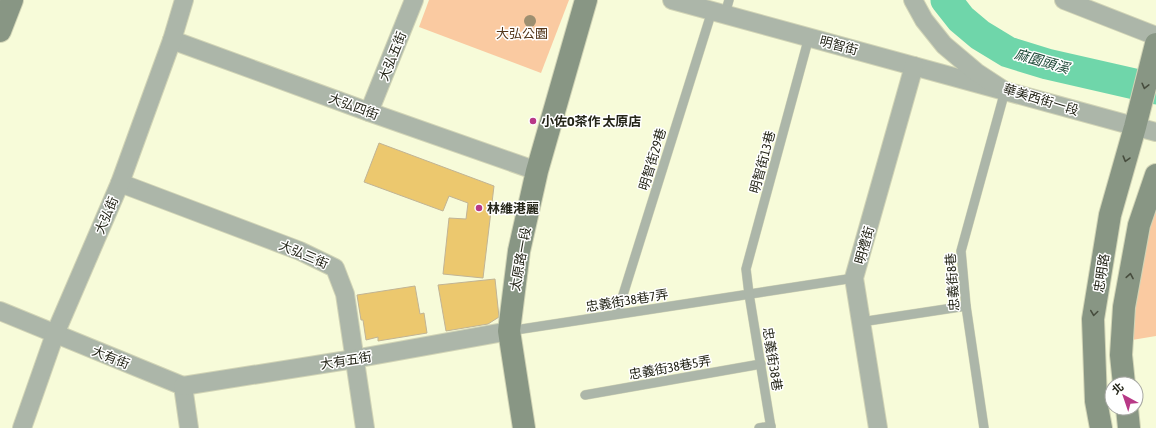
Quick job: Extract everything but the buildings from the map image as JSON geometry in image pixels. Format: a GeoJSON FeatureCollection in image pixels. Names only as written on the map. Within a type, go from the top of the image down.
{"type":"FeatureCollection","features":[{"type":"Feature","properties":{"kind":"main road"},"geometry":{"type":"LineString","coordinates":[[0,31],[12,0]]}},
{"type":"Feature","properties":{"kind":"main road","name":"太原路一段"},"geometry":{"type":"LineString","coordinates":[[524,428],[509,331],[519,251],[537,171],[586,0]]}},
{"type":"Feature","properties":{"kind":"main road","name":"忠明路"},"geometry":{"type":"LineString","coordinates":[[1101,428],[1096,401],[1093,319],[1110,215],[1136,124],[1155,44]]}},
{"type":"Feature","properties":{"kind":"main road"},"geometry":{"type":"LineString","coordinates":[[1123,376],[1121,355],[1124,307],[1139,225],[1156,175]]}},
{"type":"Feature","properties":{"kind":"main road"},"geometry":{"type":"LineString","coordinates":[[1128,416],[1129,428]]}},
{"type":"Feature","properties":{"kind":"street","name":"大弘街"},"geometry":{"type":"LineString","coordinates":[[22,428],[55,334],[120,183],[172,40],[184,0]]}},
{"type":"Feature","properties":{"kind":"street","name":"大弘五街"},"geometry":{"type":"LineString","coordinates":[[369,112],[414,0]]}},
{"type":"Feature","properties":{"kind":"street","name":"明智街"},"geometry":{"type":"LineString","coordinates":[[672,0],[722,8],[809,37],[1005,91]]}},
{"type":"Feature","properties":{"kind":"street","name":"華美西街一段"},"geometry":{"type":"LineString","coordinates":[[913,0],[924,20],[944,45],[976,72],[1005,91],[1136,124],[1156,132]]}},
{"type":"Feature","properties":{"kind":"street"},"geometry":{"type":"LineString","coordinates":[[1064,0],[1155,44]]}},
{"type":"Feature","properties":{"kind":"street","name":"大弘四街"},"geometry":{"type":"LineString","coordinates":[[172,40],[369,112],[537,171]]}},
{"type":"Feature","properties":{"kind":"street","name":"明禮街"},"geometry":{"type":"LineString","coordinates":[[878,428],[854,278],[914,66]]}},
{"type":"Feature","properties":{"kind":"street","name":"大弘三街"},"geometry":{"type":"LineString","coordinates":[[120,183],[300,251],[335,268],[345,294],[365,428]]}},
{"type":"Feature","properties":{"kind":"street","name":"大有街"},"geometry":{"type":"LineString","coordinates":[[0,311],[183,386]]}},
{"type":"Feature","properties":{"kind":"street","name":"大有五街"},"geometry":{"type":"LineString","coordinates":[[183,386],[354,359],[509,331]]}},
{"type":"Feature","properties":{"kind":"street"},"geometry":{"type":"LineString","coordinates":[[183,386],[190,428]]}},
{"type":"Feature","properties":{"kind":"lane","name":"明智街29巷"},"geometry":{"type":"LineString","coordinates":[[617,314],[722,8]]}},
{"type":"Feature","properties":{"kind":"lane","name":"明智街13巷"},"geometry":{"type":"LineString","coordinates":[[749,294],[746,269],[809,37]]}},
{"type":"Feature","properties":{"kind":"lane","name":"忠義街8巷"},"geometry":{"type":"LineString","coordinates":[[984,428],[966,306],[961,251],[1005,91]]}},
{"type":"Feature","properties":{"kind":"lane","name":"忠義街38巷7弄"},"geometry":{"type":"LineString","coordinates":[[509,331],[854,278]]}},
{"type":"Feature","properties":{"kind":"lane","name":"忠義街38巷"},"geometry":{"type":"LineString","coordinates":[[749,294],[771,427]]}},
{"type":"Feature","properties":{"kind":"lane"},"geometry":{"type":"LineString","coordinates":[[861,322],[966,306]]}},
{"type":"Feature","properties":{"kind":"lane","name":"忠義街38巷5弄"},"geometry":{"type":"LineString","coordinates":[[585,395],[761,364]]}},
{"type":"Feature","properties":{"kind":"lane"},"geometry":{"type":"LineString","coordinates":[[759,428],[771,427]]}},
{"type":"Feature","properties":{"kind":"green space","name":"大弘公園"},"geometry":{"type":"Polygon","coordinates":[[[429,0],[569,0],[541,73],[419,27],[429,0]]]}},
{"type":"Feature","properties":{"kind":"green space"},"geometry":{"type":"Polygon","coordinates":[[[1156,203],[1156,336],[1132,340],[1132,318],[1139,261],[1156,203]]]}},
{"type":"Feature","properties":{"kind":"waterway","name":"麻園頭溪"},"geometry":{"type":"LineString","coordinates":[[946,0],[961,19],[980,35],[1008,52],[1047,64],[1156,89]]}},
{"type":"Feature","properties":{"kind":"place","name":"小佐O茶作 太原店"},"geometry":{"type":"Point","coordinates":[533,121]}},
{"type":"Feature","properties":{"kind":"place","name":"林維港麗"},"geometry":{"type":"Point","coordinates":[479,208]}}]}
